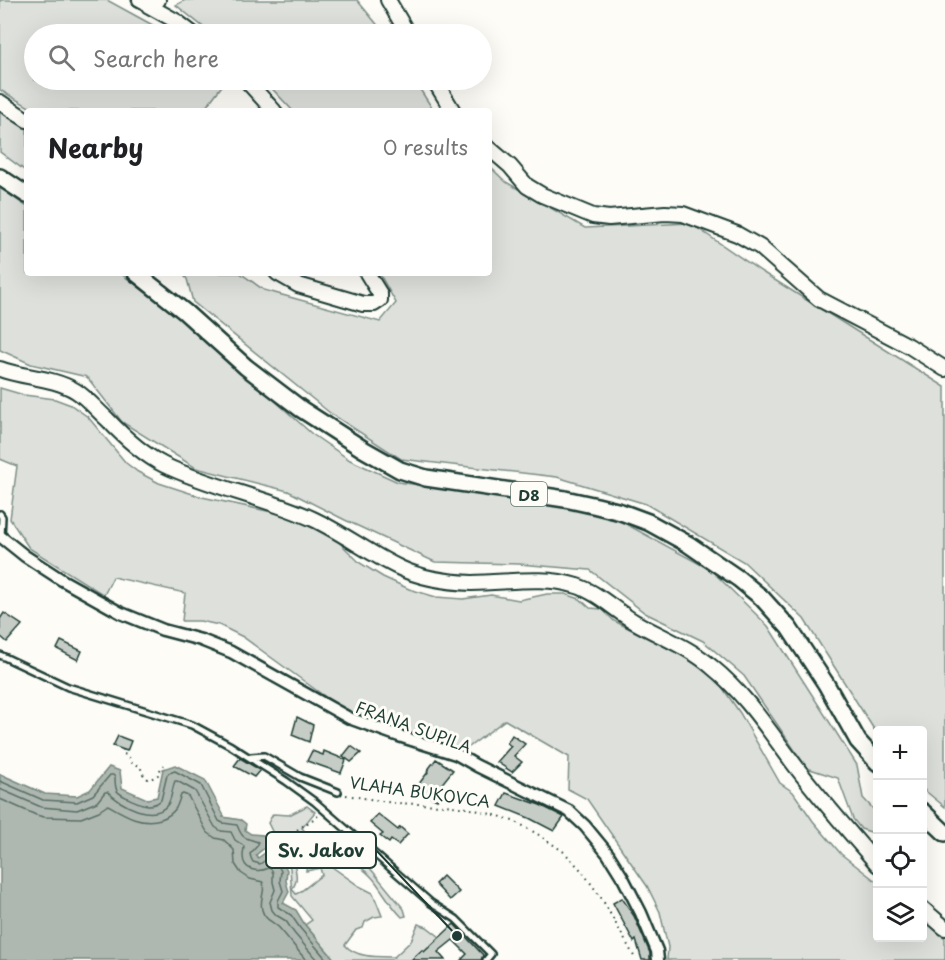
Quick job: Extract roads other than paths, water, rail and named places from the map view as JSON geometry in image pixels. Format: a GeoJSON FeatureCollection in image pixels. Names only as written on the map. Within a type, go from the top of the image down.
{"type":"FeatureCollection","features":[{"type":"Feature","properties":{"kind":"main road"},"geometry":{"type":"LineString","coordinates":[[0,177],[24,193]]}},
{"type":"Feature","properties":{"kind":"main road","name":"D8"},"geometry":{"type":"LineString","coordinates":[[140,276],[185,312],[246,367],[292,402],[363,449],[400,470],[426,478],[565,499],[621,512],[648,522],[688,544],[762,598],[789,628],[826,684],[858,741],[873,758]]}},
{"type":"Feature","properties":{"kind":"main road"},"geometry":{"type":"LineString","coordinates":[[927,816],[945,833]]}},
{"type":"Feature","properties":{"kind":"street"},"geometry":{"type":"LineString","coordinates":[[388,0],[402,24]]}},
{"type":"Feature","properties":{"kind":"street"},"geometry":{"type":"LineString","coordinates":[[149,2],[180,24]]}},
{"type":"Feature","properties":{"kind":"street"},"geometry":{"type":"LineString","coordinates":[[255,90],[271,108]]}},
{"type":"Feature","properties":{"kind":"street"},"geometry":{"type":"LineString","coordinates":[[440,90],[451,108]]}},
{"type":"Feature","properties":{"kind":"street"},"geometry":{"type":"LineString","coordinates":[[0,102],[24,118]]}},
{"type":"Feature","properties":{"kind":"street"},"geometry":{"type":"LineString","coordinates":[[492,151],[510,166],[527,186],[542,195],[593,216],[609,218],[665,213],[683,214],[737,234],[760,247],[819,298],[909,346],[945,369]]}},
{"type":"Feature","properties":{"kind":"street"},"geometry":{"type":"LineString","coordinates":[[282,276],[298,285],[363,304],[374,304],[380,300],[380,294],[369,276]]}},
{"type":"Feature","properties":{"kind":"street"},"geometry":{"type":"LineString","coordinates":[[0,369],[54,382],[77,391],[123,437],[141,452],[164,465],[312,518],[415,575],[472,583],[541,580],[578,586],[589,592],[634,622],[690,650],[732,684],[808,782],[873,859]]}},
{"type":"Feature","properties":{"kind":"street","name":"FRANA SUPILA"},"geometry":{"type":"LineString","coordinates":[[1,536],[24,556],[121,613],[231,652],[349,718],[456,754],[569,810],[608,854],[623,878],[645,922],[657,951],[658,960]]}},
{"type":"Feature","properties":{"kind":"street"},"geometry":{"type":"LineString","coordinates":[[927,912],[945,928]]}},
{"type":"Feature","properties":{"kind":"lane"},"geometry":{"type":"LineString","coordinates":[[0,514],[2,517],[1,536]]}},
{"type":"Feature","properties":{"kind":"lane","name":"VLAHA BUKOVCA"},"geometry":{"type":"LineString","coordinates":[[0,655],[68,687],[192,725],[249,757],[315,802],[431,903],[456,920],[490,954],[486,960]]}},
{"type":"Feature","properties":{"kind":"lane","name":"VLAHA BUKOVCA"},"geometry":{"type":"LineString","coordinates":[[249,757],[264,756],[300,777],[338,792]]}},
{"type":"Feature","properties":{"kind":"water"},"geometry":{"type":"Polygon","coordinates":[[[175,765],[205,780],[223,817],[241,820],[246,824],[245,830],[251,834],[263,835],[269,844],[256,855],[258,858],[274,846],[287,870],[286,881],[289,892],[283,903],[296,910],[305,925],[335,960],[0,960],[0,774],[45,794],[77,796],[90,790],[109,767],[120,771],[122,788],[147,799],[157,797],[163,769],[175,765]]]}},
{"type":"Feature","properties":{"kind":"place","name":"Sv. Jakov"},"geometry":{"type":"Point","coordinates":[457,936]}}]}
